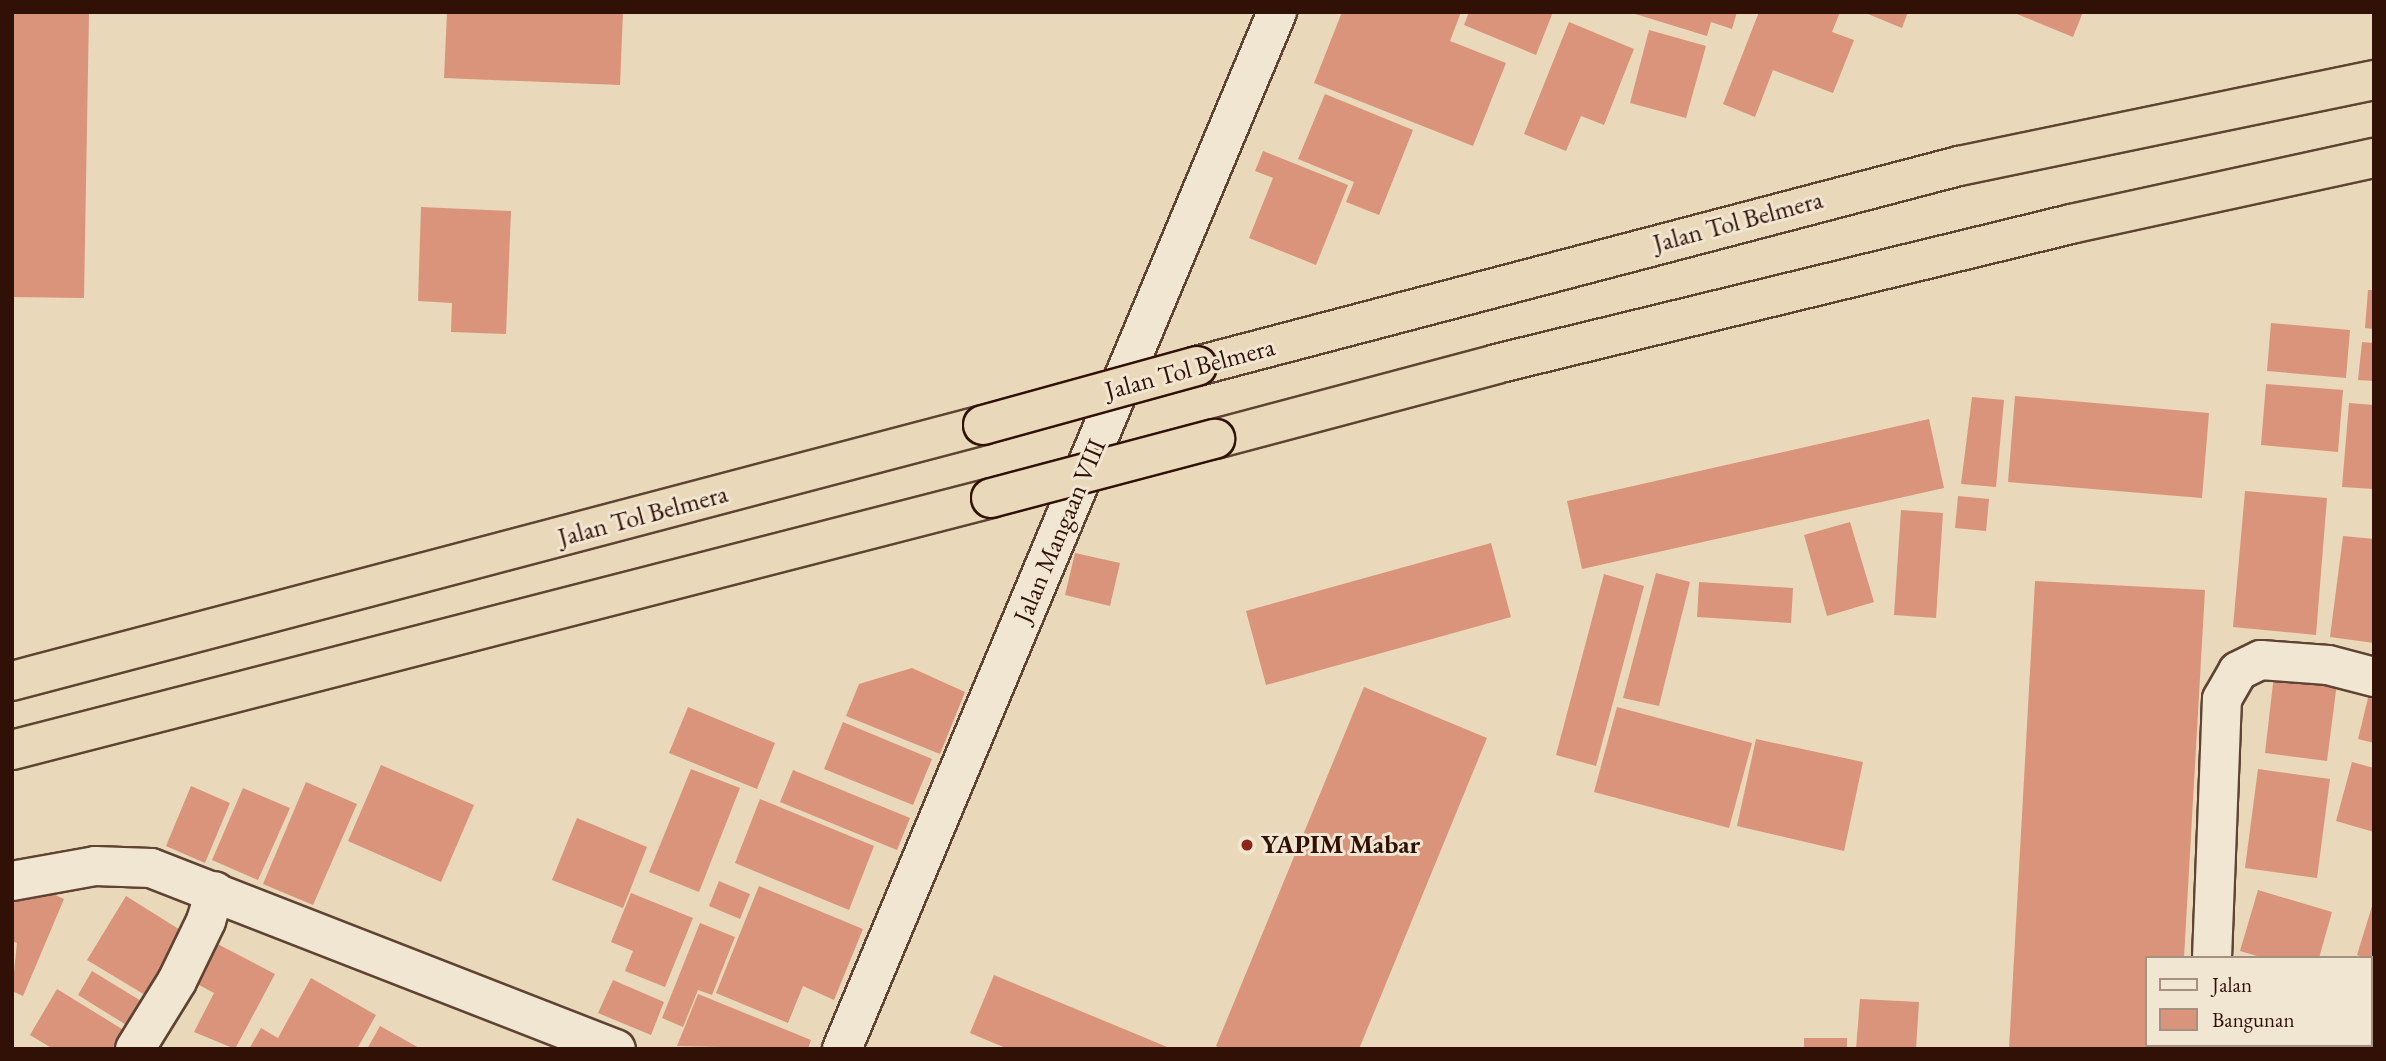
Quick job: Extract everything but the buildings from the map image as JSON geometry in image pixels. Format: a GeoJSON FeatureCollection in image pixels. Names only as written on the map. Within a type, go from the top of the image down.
{"type":"FeatureCollection","features":[{"type":"Feature","properties":{"kind":"highway","name":"Jalan Tol Belmera"},"geometry":{"type":"LineString","coordinates":[[12,681],[1959,166],[2374,80]]}},
{"type":"Feature","properties":{"kind":"highway"},"geometry":{"type":"LineString","coordinates":[[12,750],[991,498],[1471,371],[2018,237],[2374,158]]}},
{"type":"Feature","properties":{"kind":"street","name":"Jalan Mangaan VIII"},"geometry":{"type":"LineString","coordinates":[[842,1049],[1278,12]]}},
{"type":"Feature","properties":{"kind":"street"},"geometry":{"type":"LineString","coordinates":[[2212,956],[2222,699],[2238,671],[2261,660],[2328,665],[2374,677]]}},
{"type":"Feature","properties":{"kind":"street"},"geometry":{"type":"LineString","coordinates":[[12,881],[95,866],[151,867],[215,891],[539,1036],[616,1049]]}},
{"type":"Feature","properties":{"kind":"street"},"geometry":{"type":"LineString","coordinates":[[135,1049],[177,981],[206,921],[215,891]]}},
{"type":"Feature","properties":{"kind":"place","name":"YAPIM Mabar"},"geometry":{"type":"Point","coordinates":[1247,845]}}]}
